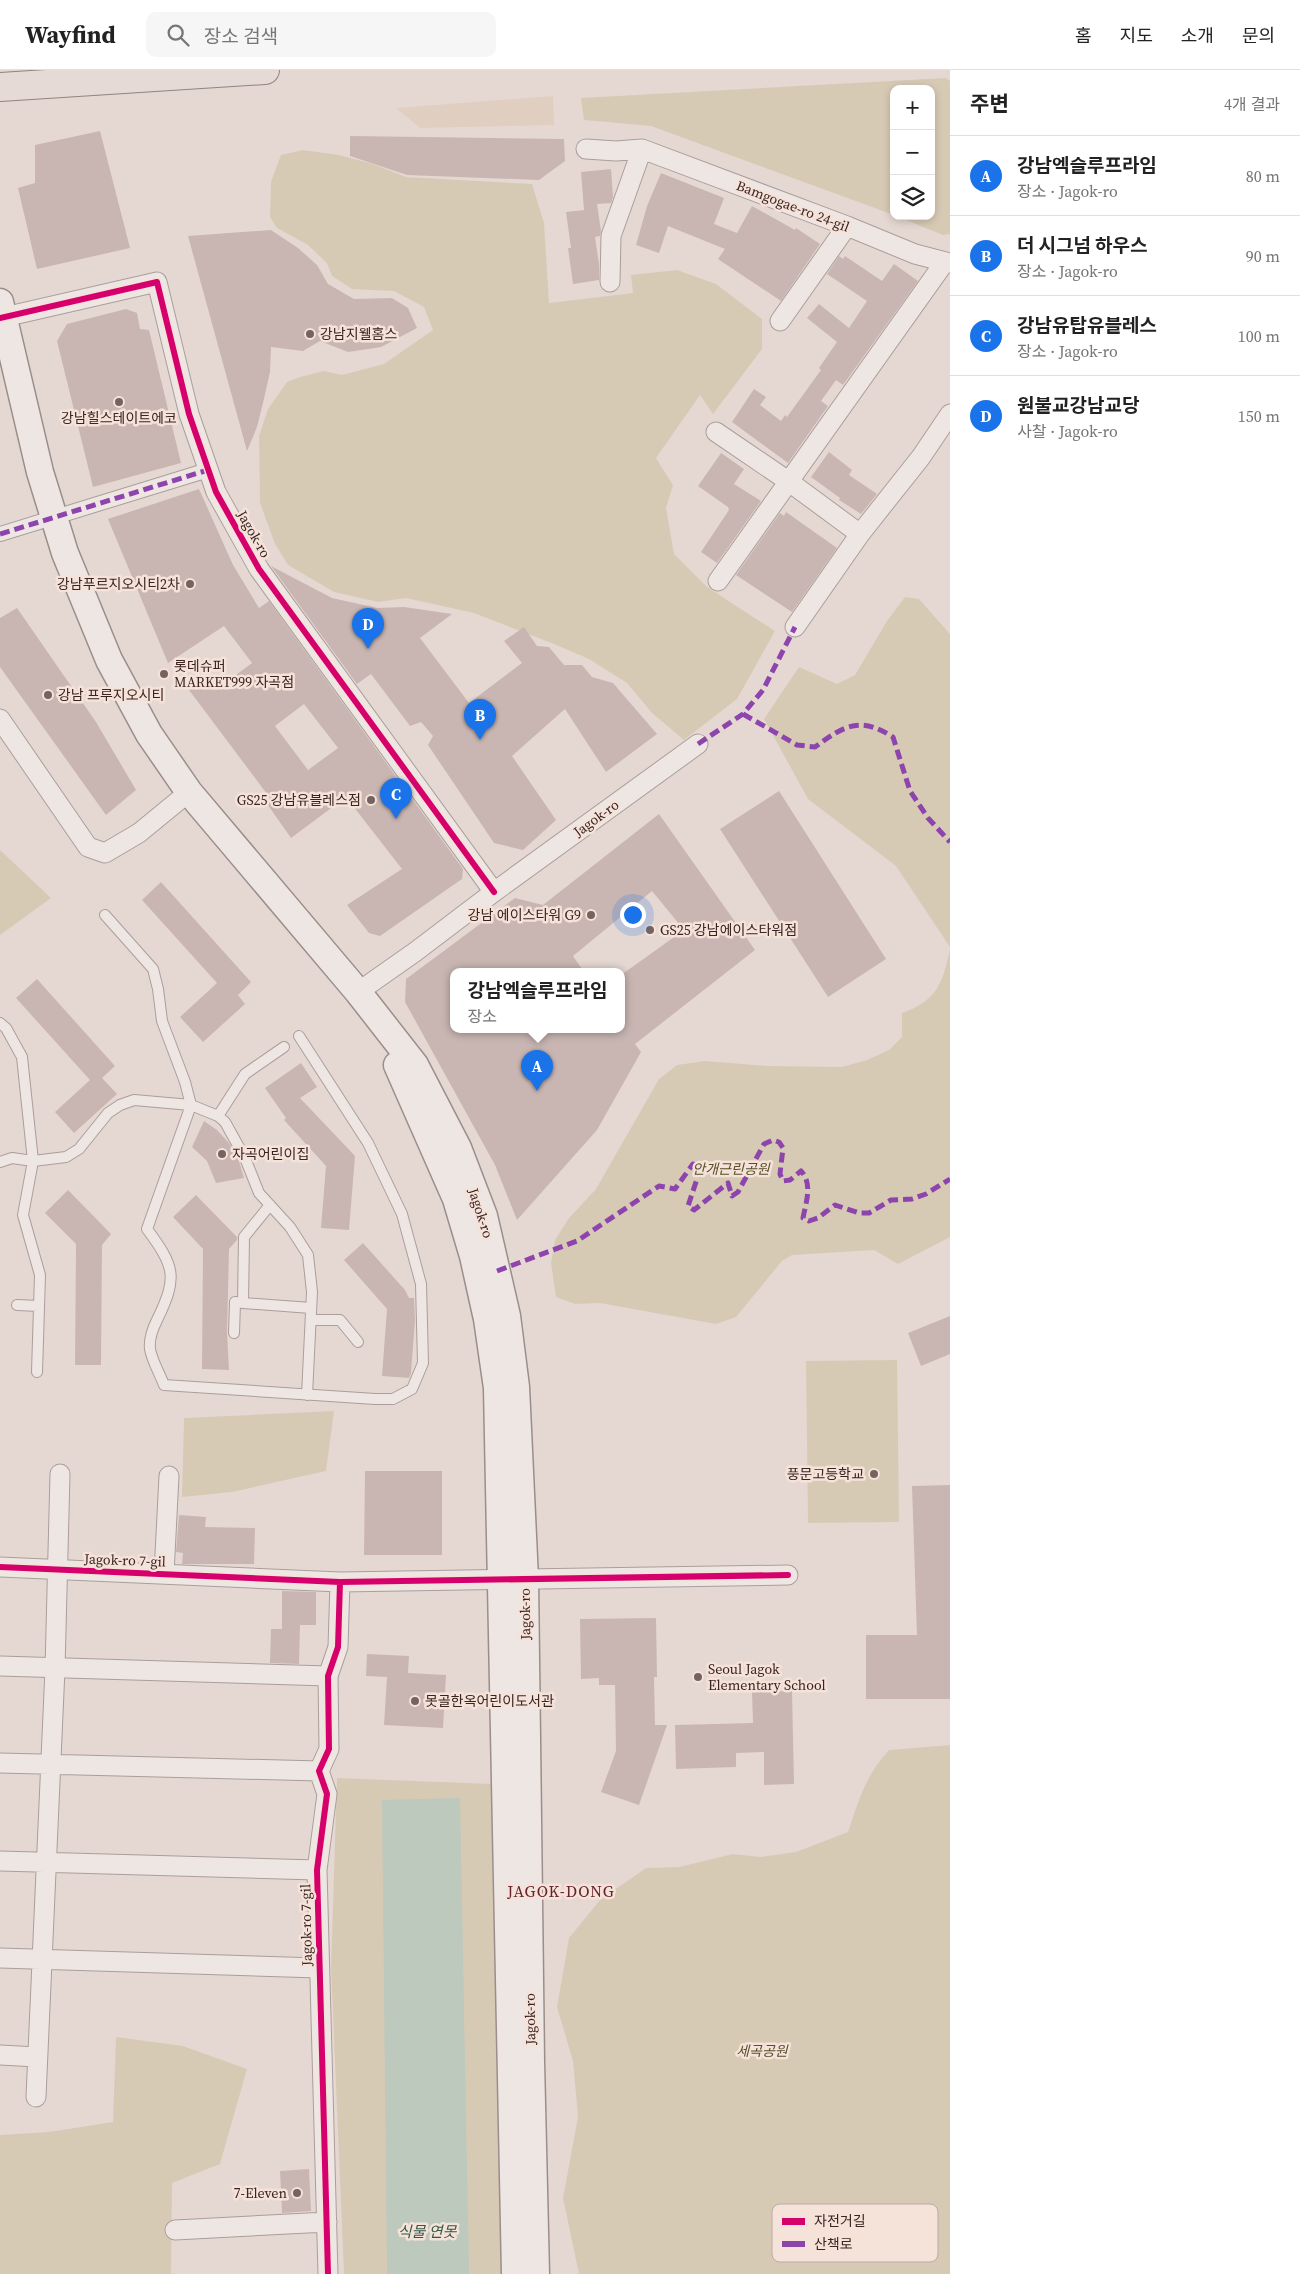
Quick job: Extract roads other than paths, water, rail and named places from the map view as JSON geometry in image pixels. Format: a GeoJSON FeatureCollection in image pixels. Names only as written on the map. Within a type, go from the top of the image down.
{"type":"FeatureCollection","features":[{"type":"Feature","properties":{"kind":"main road"},"geometry":{"type":"LineString","coordinates":[[0,87],[265,70]]}},
{"type":"Feature","properties":{"kind":"main road","name":"Jagok-ro"},"geometry":{"type":"LineString","coordinates":[[1,312],[40,472],[54,518],[65,553],[109,660],[149,734],[189,792],[358,992],[415,1065],[458,1148],[484,1216],[507,1316],[516,1387],[513,1580],[515,2274]]}},
{"type":"Feature","properties":{"kind":"main road","name":"Jagok-ro"},"geometry":{"type":"LineString","coordinates":[[513,1580],[530,2042],[536,2274]]}},
{"type":"Feature","properties":{"kind":"street","name":"Bamgogae-ro 24-gil"},"geometry":{"type":"LineString","coordinates":[[586,149],[616,151],[642,149],[847,226],[915,254],[947,263],[788,481],[718,581]]}},
{"type":"Feature","properties":{"kind":"street"},"geometry":{"type":"LineString","coordinates":[[610,282],[611,236],[642,149]]}},
{"type":"Feature","properties":{"kind":"street"},"geometry":{"type":"LineString","coordinates":[[780,321],[847,226]]}},
{"type":"Feature","properties":{"kind":"street","name":"Jagok-ro"},"geometry":{"type":"LineString","coordinates":[[1,312],[157,282],[189,414],[216,492],[259,569],[494,892]]}},
{"type":"Feature","properties":{"kind":"street"},"geometry":{"type":"LineString","coordinates":[[795,627],[860,534],[921,457],[950,414]]}},
{"type":"Feature","properties":{"kind":"street"},"geometry":{"type":"LineString","coordinates":[[716,432],[788,481],[860,534]]}},
{"type":"Feature","properties":{"kind":"street"},"geometry":{"type":"LineString","coordinates":[[0,534],[208,470]]}},
{"type":"Feature","properties":{"kind":"street"},"geometry":{"type":"LineString","coordinates":[[0,719],[88,847],[105,853],[139,833],[189,792]]}},
{"type":"Feature","properties":{"kind":"street","name":"Jagok-ro"},"geometry":{"type":"LineString","coordinates":[[358,992],[698,744]]}},
{"type":"Feature","properties":{"kind":"street"},"geometry":{"type":"LineString","coordinates":[[36,2097],[55,1669],[60,1474]]}},
{"type":"Feature","properties":{"kind":"street","name":"Jagok-ro 7-gil"},"geometry":{"type":"LineString","coordinates":[[164,1574],[168,1476]]}},
{"type":"Feature","properties":{"kind":"street","name":"Jagok-ro 7-gil"},"geometry":{"type":"LineString","coordinates":[[0,1567],[340,1582],[788,1575]]}},
{"type":"Feature","properties":{"kind":"street"},"geometry":{"type":"LineString","coordinates":[[0,1763],[319,1771],[330,1749],[328,1676],[338,1648],[340,1582]]}},
{"type":"Feature","properties":{"kind":"street"},"geometry":{"type":"LineString","coordinates":[[0,1666],[328,1676]]}},
{"type":"Feature","properties":{"kind":"street","name":"Jagok-ro 7-gil"},"geometry":{"type":"LineString","coordinates":[[319,1771],[327,1794],[317,1870],[328,2274]]}},
{"type":"Feature","properties":{"kind":"street","name":"Jagok-ro 7-gil"},"geometry":{"type":"LineString","coordinates":[[0,1861],[317,1870]]}},
{"type":"Feature","properties":{"kind":"street","name":"Jagok-ro 7-gil"},"geometry":{"type":"LineString","coordinates":[[0,1958],[319,1968]]}},
{"type":"Feature","properties":{"kind":"street"},"geometry":{"type":"LineString","coordinates":[[0,2055],[37,2057]]}},
{"type":"Feature","properties":{"kind":"street"},"geometry":{"type":"LineString","coordinates":[[175,2230],[326,2222]]}},
{"type":"Feature","properties":{"kind":"lane"},"geometry":{"type":"LineString","coordinates":[[105,915],[153,969],[158,989],[162,1021],[185,1082],[191,1105],[147,1229],[163,1251],[172,1275],[169,1295],[153,1329],[150,1348],[164,1385],[393,1399],[412,1389],[424,1363],[420,1284],[402,1214],[368,1143],[300,1036]]}},
{"type":"Feature","properties":{"kind":"lane"},"geometry":{"type":"LineString","coordinates":[[0,1023],[9,1034],[22,1057],[33,1160],[24,1215],[40,1275],[37,1372]]}},
{"type":"Feature","properties":{"kind":"lane"},"geometry":{"type":"LineString","coordinates":[[0,1042],[9,1034]]}},
{"type":"Feature","properties":{"kind":"lane"},"geometry":{"type":"LineString","coordinates":[[218,1116],[245,1074],[284,1047]]}},
{"type":"Feature","properties":{"kind":"lane"},"geometry":{"type":"LineString","coordinates":[[0,1162],[12,1158],[33,1160],[66,1157],[79,1149],[108,1113],[120,1104],[134,1100],[191,1105],[218,1116],[225,1122],[245,1158],[259,1193],[290,1227],[308,1255],[312,1292],[307,1395]]}},
{"type":"Feature","properties":{"kind":"lane"},"geometry":{"type":"LineString","coordinates":[[243,1303],[244,1237],[270,1205]]}},
{"type":"Feature","properties":{"kind":"lane"},"geometry":{"type":"LineString","coordinates":[[234,1333],[235,1302],[311,1308]]}},
{"type":"Feature","properties":{"kind":"lane"},"geometry":{"type":"LineString","coordinates":[[17,1305],[39,1306]]}},
{"type":"Feature","properties":{"kind":"lane"},"geometry":{"type":"LineString","coordinates":[[311,1320],[340,1320],[358,1342]]}},
{"type":"Feature","properties":{"kind":"water","name":"식물 연못"},"geometry":{"type":"Polygon","coordinates":[[[460,1798],[469,2274],[387,2274],[382,1800],[460,1798]]]}},
{"type":"Feature","properties":{"kind":"place","name":"강남지웰홈스"},"geometry":{"type":"Point","coordinates":[310,334]}},
{"type":"Feature","properties":{"kind":"place","name":"강남힐스테이트에코"},"geometry":{"type":"Point","coordinates":[119,402]}},
{"type":"Feature","properties":{"kind":"place","name":"강남푸르지오시티2차"},"geometry":{"type":"Point","coordinates":[190,584]}},
{"type":"Feature","properties":{"kind":"place","name":"원불교강남교당"},"geometry":{"type":"Point","coordinates":[368,649]}},
{"type":"Feature","properties":{"kind":"place","name":"롯데슈퍼 MARKET999 자곡점"},"geometry":{"type":"Point","coordinates":[164,674]}},
{"type":"Feature","properties":{"kind":"place","name":"강남 프루지오시티"},"geometry":{"type":"Point","coordinates":[48,695]}},
{"type":"Feature","properties":{"kind":"place","name":"더 시그넘 하우스"},"geometry":{"type":"Point","coordinates":[480,740]}},
{"type":"Feature","properties":{"kind":"place","name":"GS25 강남유블레스점"},"geometry":{"type":"Point","coordinates":[371,800]}},
{"type":"Feature","properties":{"kind":"place","name":"강남유탑유블레스"},"geometry":{"type":"Point","coordinates":[396,819]}},
{"type":"Feature","properties":{"kind":"place","name":"강남 에이스타워 G9"},"geometry":{"type":"Point","coordinates":[591,915]}},
{"type":"Feature","properties":{"kind":"place","name":"GS25 강남에이스타워점"},"geometry":{"type":"Point","coordinates":[650,930]}},
{"type":"Feature","properties":{"kind":"place","name":"강남엑슬루프라임"},"geometry":{"type":"Point","coordinates":[537,1091]}},
{"type":"Feature","properties":{"kind":"place","name":"자곡어린이집"},"geometry":{"type":"Point","coordinates":[222,1154]}},
{"type":"Feature","properties":{"kind":"place","name":"풍문고등학교"},"geometry":{"type":"Point","coordinates":[874,1474]}},
{"type":"Feature","properties":{"kind":"place","name":"Seoul Jagok Elementary School"},"geometry":{"type":"Point","coordinates":[698,1677]}},
{"type":"Feature","properties":{"kind":"place","name":"못골한옥어린이도서관"},"geometry":{"type":"Point","coordinates":[415,1701]}},
{"type":"Feature","properties":{"kind":"place","name":"7-Eleven"},"geometry":{"type":"Point","coordinates":[297,2193]}},
{"type":"Feature","properties":{"kind":"district","name":"JAGOK-DONG"},"geometry":{"type":"Point","coordinates":[561,1891]}},
{"type":"Feature","properties":{"kind":"park label","name":"안개근린공원"},"geometry":{"type":"Point","coordinates":[731,1169]}},
{"type":"Feature","properties":{"kind":"park label","name":"세곡공원"},"geometry":{"type":"Point","coordinates":[762,2051]}}]}
